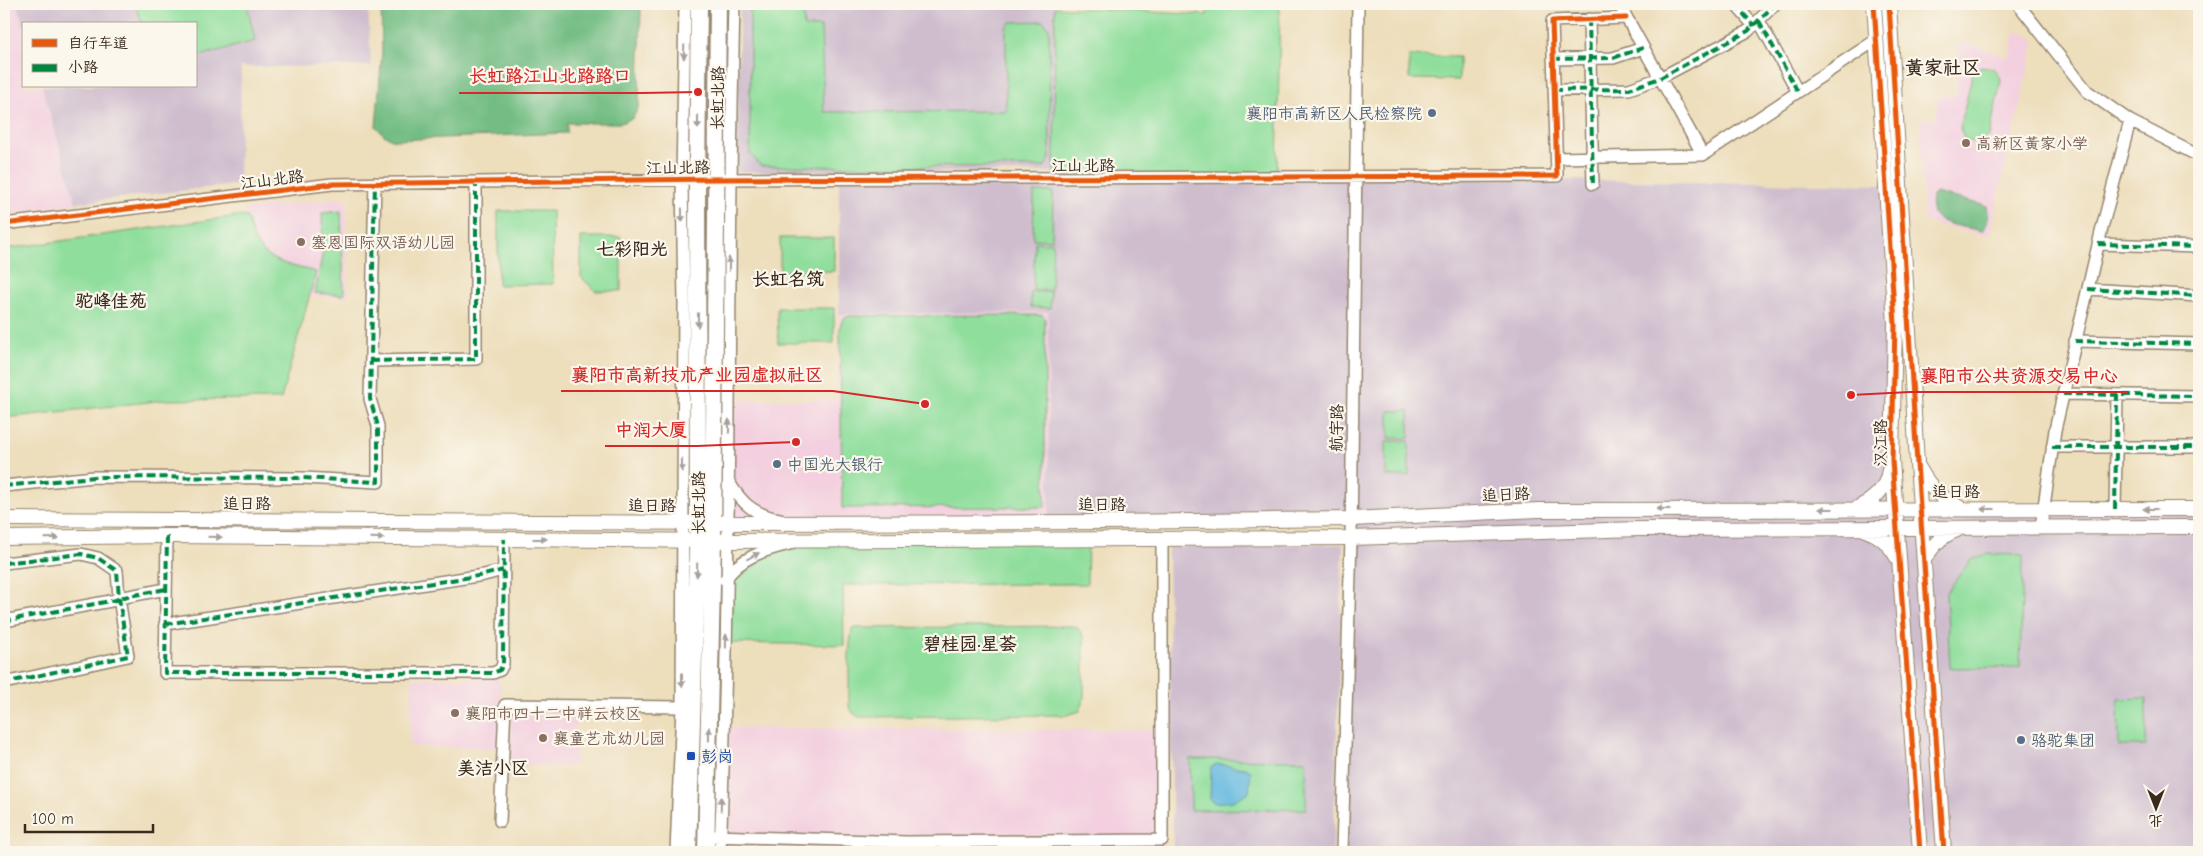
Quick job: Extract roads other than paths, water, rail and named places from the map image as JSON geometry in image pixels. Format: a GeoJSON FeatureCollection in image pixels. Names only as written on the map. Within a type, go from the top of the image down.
{"type":"FeatureCollection","features":[{"type":"Feature","properties":{"kind":"highway","name":"长虹北路"},"geometry":{"type":"LineString","coordinates":[[699,4],[689,180],[713,523]]}},
{"type":"Feature","properties":{"kind":"highway","name":"长虹北路"},"geometry":{"type":"LineString","coordinates":[[688,852],[705,540],[713,523],[723,179],[718,4]]}},
{"type":"Feature","properties":{"kind":"highway","name":"长虹北路"},"geometry":{"type":"LineString","coordinates":[[705,540],[711,624],[714,836],[706,852]]}},
{"type":"Feature","properties":{"kind":"main road","name":"汉江路"},"geometry":{"type":"LineString","coordinates":[[1874,4],[1895,324],[1892,460],[1920,852]]}},
{"type":"Feature","properties":{"kind":"main road"},"geometry":{"type":"LineString","coordinates":[[1889,4],[1917,463],[1944,852]]}},
{"type":"Feature","properties":{"kind":"main road"},"geometry":{"type":"LineString","coordinates":[[1856,509],[1871,501],[1887,482],[1892,460]]}},
{"type":"Feature","properties":{"kind":"main road"},"geometry":{"type":"LineString","coordinates":[[1917,463],[1929,486],[1944,499],[1963,509]]}},
{"type":"Feature","properties":{"kind":"main road","name":"追日路"},"geometry":{"type":"LineString","coordinates":[[4,519],[804,523],[1351,518],[1539,510],[2199,509]]}},
{"type":"Feature","properties":{"kind":"main road","name":"追日路"},"geometry":{"type":"LineString","coordinates":[[4,538],[167,536],[705,540],[1162,539],[1351,538],[1640,529],[2199,527]]}},
{"type":"Feature","properties":{"kind":"main road"},"geometry":{"type":"LineString","coordinates":[[1860,528],[1879,535],[1890,544],[1899,561]]}},
{"type":"Feature","properties":{"kind":"main road"},"geometry":{"type":"LineString","coordinates":[[1924,560],[1932,546],[1943,536],[1963,528]]}},
{"type":"Feature","properties":{"kind":"street"},"geometry":{"type":"LineString","coordinates":[[685,4],[689,180],[684,312],[682,523],[705,540],[727,576],[714,836],[720,852]]}},
{"type":"Feature","properties":{"kind":"street"},"geometry":{"type":"LineString","coordinates":[[713,523],[729,481],[723,179],[734,4]]}},
{"type":"Feature","properties":{"kind":"street","name":"航宇路"},"geometry":{"type":"LineString","coordinates":[[1342,852],[1351,538],[1354,177],[1358,4]]}},
{"type":"Feature","properties":{"kind":"street"},"geometry":{"type":"LineString","coordinates":[[1618,4],[1703,155]]}},
{"type":"Feature","properties":{"kind":"street"},"geometry":{"type":"LineString","coordinates":[[1735,4],[1757,24],[1798,92]]}},
{"type":"Feature","properties":{"kind":"street"},"geometry":{"type":"LineString","coordinates":[[1554,90],[1628,89],[1660,78],[1748,31],[1775,4]]}},
{"type":"Feature","properties":{"kind":"street"},"geometry":{"type":"LineString","coordinates":[[2018,4],[2087,91],[2130,121],[2199,156]]}},
{"type":"Feature","properties":{"kind":"street"},"geometry":{"type":"LineString","coordinates":[[1626,18],[1552,21],[1557,158],[1703,155],[1876,40]]}},
{"type":"Feature","properties":{"kind":"street"},"geometry":{"type":"LineString","coordinates":[[1589,19],[1593,184]]}},
{"type":"Feature","properties":{"kind":"street"},"geometry":{"type":"LineString","coordinates":[[1553,59],[1613,58],[1643,48]]}},
{"type":"Feature","properties":{"kind":"street"},"geometry":{"type":"LineString","coordinates":[[2041,528],[2052,447],[2063,394],[2098,244],[2130,121]]}},
{"type":"Feature","properties":{"kind":"street","name":"江山北路"},"geometry":{"type":"LineString","coordinates":[[4,224],[332,184],[723,179],[1557,176],[1557,158]]}},
{"type":"Feature","properties":{"kind":"street"},"geometry":{"type":"LineString","coordinates":[[370,361],[476,359],[476,182]]}},
{"type":"Feature","properties":{"kind":"street"},"geometry":{"type":"LineString","coordinates":[[4,486],[94,477],[303,478],[378,482],[378,426],[370,399],[374,184]]}},
{"type":"Feature","properties":{"kind":"street"},"geometry":{"type":"LineString","coordinates":[[2098,244],[2199,247]]}},
{"type":"Feature","properties":{"kind":"street"},"geometry":{"type":"LineString","coordinates":[[2088,289],[2199,296]]}},
{"type":"Feature","properties":{"kind":"street"},"geometry":{"type":"LineString","coordinates":[[2075,341],[2199,344]]}},
{"type":"Feature","properties":{"kind":"street"},"geometry":{"type":"LineString","coordinates":[[2063,394],[2199,396]]}},
{"type":"Feature","properties":{"kind":"street"},"geometry":{"type":"LineString","coordinates":[[2115,509],[2117,395]]}},
{"type":"Feature","properties":{"kind":"street"},"geometry":{"type":"LineString","coordinates":[[2052,447],[2199,447]]}},
{"type":"Feature","properties":{"kind":"street"},"geometry":{"type":"LineString","coordinates":[[714,452],[729,481],[747,507],[766,516],[804,523]]}},
{"type":"Feature","properties":{"kind":"street"},"geometry":{"type":"LineString","coordinates":[[167,536],[164,673],[493,672],[500,670],[503,664],[504,539]]}},
{"type":"Feature","properties":{"kind":"street"},"geometry":{"type":"LineString","coordinates":[[714,836],[907,842],[1162,840],[1162,539]]}},
{"type":"Feature","properties":{"kind":"street"},"geometry":{"type":"LineString","coordinates":[[676,852],[682,707],[705,540]]}},
{"type":"Feature","properties":{"kind":"street"},"geometry":{"type":"LineString","coordinates":[[711,624],[720,587],[727,576],[742,562],[762,551],[808,540]]}},
{"type":"Feature","properties":{"kind":"street"},"geometry":{"type":"LineString","coordinates":[[4,564],[81,554],[98,558],[117,571],[128,656],[4,683]]}},
{"type":"Feature","properties":{"kind":"street"},"geometry":{"type":"LineString","coordinates":[[165,624],[323,601],[484,575],[503,570]]}},
{"type":"Feature","properties":{"kind":"street"},"geometry":{"type":"LineString","coordinates":[[4,621],[166,589]]}},
{"type":"Feature","properties":{"kind":"street"},"geometry":{"type":"LineString","coordinates":[[500,821],[505,705],[682,707]]}},
{"type":"Feature","properties":{"kind":"water"},"geometry":{"type":"Polygon","coordinates":[[[1217,764],[1244,768],[1251,771],[1249,792],[1233,801],[1215,803],[1210,799],[1211,767],[1217,764]]]}},
{"type":"Feature","properties":{"kind":"place","name":"长虹路江山北路路口"},"geometry":{"type":"Point","coordinates":[698,92]}},
{"type":"Feature","properties":{"kind":"place","name":"襄阳市高新区人民检察院"},"geometry":{"type":"Point","coordinates":[1432,113]}},
{"type":"Feature","properties":{"kind":"place","name":"高新区黄家小学"},"geometry":{"type":"Point","coordinates":[1966,143]}},
{"type":"Feature","properties":{"kind":"place","name":"塞恩国际双语幼儿园"},"geometry":{"type":"Point","coordinates":[301,242]}},
{"type":"Feature","properties":{"kind":"place","name":"襄阳市公共资源交易中心"},"geometry":{"type":"Point","coordinates":[1851,395]}},
{"type":"Feature","properties":{"kind":"place","name":"襄阳市高新技术产业园虚拟社区"},"geometry":{"type":"Point","coordinates":[925,404]}},
{"type":"Feature","properties":{"kind":"place","name":"中润大厦"},"geometry":{"type":"Point","coordinates":[796,442]}},
{"type":"Feature","properties":{"kind":"place","name":"中国光大银行"},"geometry":{"type":"Point","coordinates":[777,464]}},
{"type":"Feature","properties":{"kind":"place","name":"襄阳市四十二中祥云校区"},"geometry":{"type":"Point","coordinates":[455,713]}},
{"type":"Feature","properties":{"kind":"place","name":"襄童艺术幼儿园"},"geometry":{"type":"Point","coordinates":[543,738]}},
{"type":"Feature","properties":{"kind":"place","name":"骆驼集团"},"geometry":{"type":"Point","coordinates":[2021,740]}},
{"type":"Feature","properties":{"kind":"place","name":"彭岗"},"geometry":{"type":"Point","coordinates":[691,756]}},
{"type":"Feature","properties":{"kind":"district","name":"黄家社区"},"geometry":{"type":"Point","coordinates":[1943,67]}},
{"type":"Feature","properties":{"kind":"district","name":"七彩阳光"},"geometry":{"type":"Point","coordinates":[632,249]}},
{"type":"Feature","properties":{"kind":"district","name":"长虹名筑"},"geometry":{"type":"Point","coordinates":[788,279]}},
{"type":"Feature","properties":{"kind":"district","name":"驼峰佳苑"},"geometry":{"type":"Point","coordinates":[111,301]}},
{"type":"Feature","properties":{"kind":"district","name":"碧桂园·星荟"},"geometry":{"type":"Point","coordinates":[970,644]}},
{"type":"Feature","properties":{"kind":"district","name":"美洁小区"},"geometry":{"type":"Point","coordinates":[493,768]}}]}
